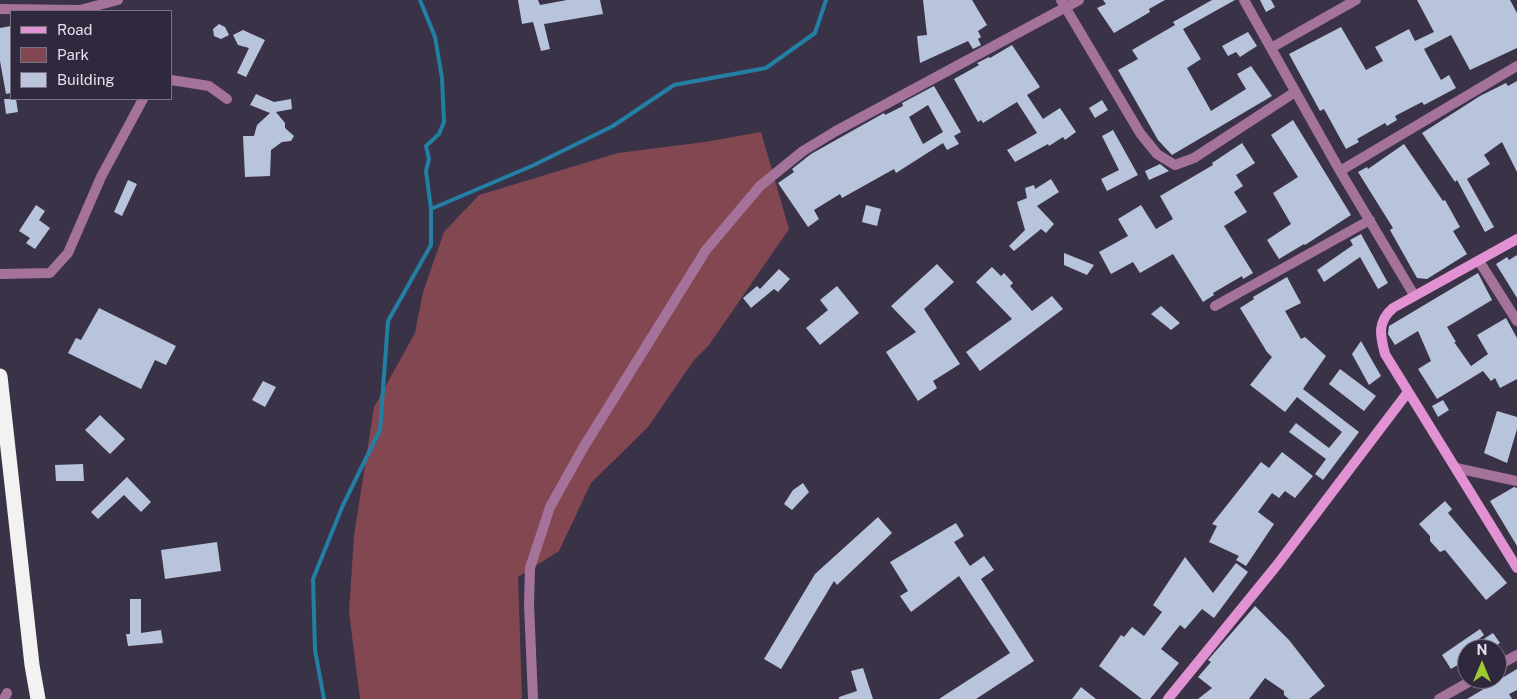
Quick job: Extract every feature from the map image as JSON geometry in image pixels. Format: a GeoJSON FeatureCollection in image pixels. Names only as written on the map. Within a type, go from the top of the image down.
{"type":"FeatureCollection","features":[{"type":"Feature","properties":{"kind":"highway"},"geometry":{"type":"LineString","coordinates":[[0,376],[32,665],[38,699]]}},
{"type":"Feature","properties":{"kind":"main road"},"geometry":{"type":"LineString","coordinates":[[1517,239],[1393,308],[1380,324],[1380,336],[1386,354],[1517,568]]}},
{"type":"Feature","properties":{"kind":"main road"},"geometry":{"type":"LineString","coordinates":[[1168,699],[1277,565],[1408,392]]}},
{"type":"Feature","properties":{"kind":"street"},"geometry":{"type":"LineString","coordinates":[[0,9],[80,10],[118,0]]}},
{"type":"Feature","properties":{"kind":"street"},"geometry":{"type":"LineString","coordinates":[[532,699],[529,604],[530,568],[550,507],[583,448],[706,250],[760,186],[803,151],[1063,3],[1079,0]]}},
{"type":"Feature","properties":{"kind":"street"},"geometry":{"type":"LineString","coordinates":[[1244,0],[1340,172],[1414,295]]}},
{"type":"Feature","properties":{"kind":"street"},"geometry":{"type":"LineString","coordinates":[[1271,48],[1356,0]]}},
{"type":"Feature","properties":{"kind":"street"},"geometry":{"type":"LineString","coordinates":[[1063,3],[1140,133],[1158,154],[1175,165],[1194,158],[1294,92]]}},
{"type":"Feature","properties":{"kind":"street"},"geometry":{"type":"LineString","coordinates":[[1340,172],[1517,66]]}},
{"type":"Feature","properties":{"kind":"street"},"geometry":{"type":"LineString","coordinates":[[172,80],[209,86],[227,99]]}},
{"type":"Feature","properties":{"kind":"street"},"geometry":{"type":"LineString","coordinates":[[0,274],[50,273],[68,253],[101,177],[142,100]]}},
{"type":"Feature","properties":{"kind":"street"},"geometry":{"type":"LineString","coordinates":[[1215,306],[1370,220]]}},
{"type":"Feature","properties":{"kind":"street"},"geometry":{"type":"LineString","coordinates":[[1479,261],[1517,320]]}},
{"type":"Feature","properties":{"kind":"street"},"geometry":{"type":"LineString","coordinates":[[1456,468],[1517,481]]}},
{"type":"Feature","properties":{"kind":"street"},"geometry":{"type":"LineString","coordinates":[[1172,699],[1176,688]]}},
{"type":"Feature","properties":{"kind":"street"},"geometry":{"type":"LineString","coordinates":[[1439,699],[1457,689]]}},
{"type":"Feature","properties":{"kind":"green space"},"geometry":{"type":"Polygon","coordinates":[[[761,132],[789,229],[709,345],[694,360],[648,427],[591,483],[559,551],[518,577],[522,699],[360,699],[349,612],[354,536],[374,407],[415,333],[423,292],[444,232],[479,195],[618,153],[705,142],[761,132]]]}},
{"type":"Feature","properties":{"kind":"building"},"geometry":{"type":"Polygon","coordinates":[[[518,0],[538,0],[540,5],[567,0],[600,0],[603,14],[544,24],[550,49],[541,51],[533,22],[522,24],[518,0]]]}},
{"type":"Feature","properties":{"kind":"building"},"geometry":{"type":"Polygon","coordinates":[[[923,0],[972,0],[987,25],[978,31],[981,37],[978,39],[981,45],[973,49],[968,41],[920,63],[917,36],[927,35],[923,0]]]}},
{"type":"Feature","properties":{"kind":"building"},"geometry":{"type":"Polygon","coordinates":[[[1103,0],[1165,0],[1149,9],[1150,12],[1114,33],[1097,8],[1106,4],[1103,0]]]}},
{"type":"Feature","properties":{"kind":"building"},"geometry":{"type":"Polygon","coordinates":[[[1212,0],[1235,0],[1183,29],[1201,59],[1187,68],[1211,111],[1246,89],[1237,74],[1251,66],[1272,96],[1172,155],[1158,140],[1118,70],[1138,59],[1132,50],[1175,25],[1173,22],[1212,0]]]}},
{"type":"Feature","properties":{"kind":"building"},"geometry":{"type":"Polygon","coordinates":[[[1260,0],[1271,0],[1275,7],[1266,12],[1260,0]]]}},
{"type":"Feature","properties":{"kind":"building"},"geometry":{"type":"Polygon","coordinates":[[[1417,0],[1510,0],[1517,13],[1517,48],[1470,70],[1451,35],[1424,49],[1441,80],[1449,75],[1456,88],[1424,105],[1422,102],[1395,116],[1397,120],[1387,126],[1385,123],[1357,139],[1359,142],[1346,149],[1324,109],[1320,111],[1289,54],[1341,27],[1366,70],[1383,61],[1375,47],[1409,29],[1415,41],[1434,32],[1417,0]]]}},
{"type":"Feature","properties":{"kind":"building"},"geometry":{"type":"Polygon","coordinates":[[[219,24],[225,27],[229,35],[221,39],[214,36],[213,29],[219,24]]]}},
{"type":"Feature","properties":{"kind":"building"},"geometry":{"type":"Polygon","coordinates":[[[10,26],[10,93],[6,94],[0,61],[0,28],[10,26]]]}},
{"type":"Feature","properties":{"kind":"building"},"geometry":{"type":"Polygon","coordinates":[[[243,30],[265,40],[246,77],[237,73],[249,48],[238,45],[233,35],[243,30]]]}},
{"type":"Feature","properties":{"kind":"building"},"geometry":{"type":"Polygon","coordinates":[[[1248,32],[1257,46],[1240,57],[1236,52],[1228,56],[1222,46],[1248,32]]]}},
{"type":"Feature","properties":{"kind":"building"},"geometry":{"type":"Polygon","coordinates":[[[1012,45],[1040,87],[1027,95],[1043,119],[1060,108],[1076,132],[1065,140],[1063,137],[1049,146],[1048,144],[1015,162],[1007,150],[1037,133],[1017,102],[983,123],[981,120],[978,122],[954,79],[979,65],[977,63],[1012,45]]]}},
{"type":"Feature","properties":{"kind":"building"},"geometry":{"type":"Polygon","coordinates":[[[1517,81],[1517,172],[1502,142],[1484,155],[1490,164],[1467,179],[1494,227],[1485,232],[1457,180],[1455,182],[1422,133],[1480,96],[1506,83],[1508,86],[1517,81]]]}},
{"type":"Feature","properties":{"kind":"building"},"geometry":{"type":"Polygon","coordinates":[[[934,86],[961,132],[954,136],[959,144],[947,150],[943,143],[896,173],[894,169],[842,198],[840,194],[814,210],[819,219],[808,227],[778,183],[794,172],[792,169],[811,154],[884,113],[885,115],[903,106],[902,103],[934,86]],[[928,105],[909,117],[923,144],[943,132],[928,105]]]}},
{"type":"Feature","properties":{"kind":"building"},"geometry":{"type":"Polygon","coordinates":[[[256,94],[274,102],[291,99],[292,109],[276,112],[285,123],[285,128],[294,136],[291,141],[282,142],[271,150],[270,176],[245,177],[243,136],[254,136],[257,125],[270,113],[250,105],[256,94]]]}},
{"type":"Feature","properties":{"kind":"building"},"geometry":{"type":"Polygon","coordinates":[[[4,99],[16,100],[18,112],[6,114],[4,99]]]}},
{"type":"Feature","properties":{"kind":"building"},"geometry":{"type":"Polygon","coordinates":[[[1102,100],[1108,110],[1095,118],[1089,108],[1102,100]]]}},
{"type":"Feature","properties":{"kind":"building"},"geometry":{"type":"Polygon","coordinates":[[[1293,120],[1351,215],[1305,245],[1279,259],[1267,240],[1291,224],[1273,193],[1298,177],[1271,135],[1293,120]]]}},
{"type":"Feature","properties":{"kind":"building"},"geometry":{"type":"Polygon","coordinates":[[[1113,130],[1138,175],[1107,191],[1101,179],[1119,170],[1102,136],[1113,130]]]}},
{"type":"Feature","properties":{"kind":"building"},"geometry":{"type":"Polygon","coordinates":[[[1242,143],[1255,163],[1236,175],[1243,186],[1234,192],[1247,212],[1224,226],[1253,273],[1243,279],[1242,276],[1213,293],[1214,295],[1203,302],[1173,254],[1140,273],[1133,262],[1111,274],[1099,252],[1128,236],[1118,219],[1141,205],[1156,229],[1173,219],[1160,196],[1213,165],[1212,163],[1242,143]]]}},
{"type":"Feature","properties":{"kind":"building"},"geometry":{"type":"Polygon","coordinates":[[[1404,144],[1443,201],[1445,200],[1460,227],[1453,231],[1467,254],[1427,279],[1417,278],[1390,230],[1393,228],[1358,172],[1367,167],[1368,169],[1404,144]]]}},
{"type":"Feature","properties":{"kind":"building"},"geometry":{"type":"Polygon","coordinates":[[[1160,164],[1169,171],[1149,180],[1145,171],[1160,164]]]}},
{"type":"Feature","properties":{"kind":"building"},"geometry":{"type":"Polygon","coordinates":[[[1051,179],[1059,192],[1037,206],[1054,224],[1046,233],[1041,229],[1014,251],[1009,246],[1025,230],[1017,202],[1027,198],[1025,188],[1034,185],[1035,189],[1051,179]]]}},
{"type":"Feature","properties":{"kind":"building"},"geometry":{"type":"Polygon","coordinates":[[[128,180],[137,184],[122,216],[114,212],[128,180]]]}},
{"type":"Feature","properties":{"kind":"building"},"geometry":{"type":"Polygon","coordinates":[[[36,205],[45,211],[39,220],[50,228],[35,249],[26,243],[30,238],[19,231],[36,205]]]}},
{"type":"Feature","properties":{"kind":"building"},"geometry":{"type":"Polygon","coordinates":[[[866,205],[881,209],[877,226],[862,222],[866,205]]]}},
{"type":"Feature","properties":{"kind":"building"},"geometry":{"type":"Polygon","coordinates":[[[1361,234],[1388,283],[1378,289],[1360,257],[1324,282],[1317,270],[1353,245],[1350,240],[1361,234]]]}},
{"type":"Feature","properties":{"kind":"building"},"geometry":{"type":"Polygon","coordinates":[[[1064,253],[1094,265],[1087,275],[1064,265],[1064,253]]]}},
{"type":"Feature","properties":{"kind":"building"},"geometry":{"type":"Polygon","coordinates":[[[1517,255],[1517,298],[1496,264],[1507,257],[1509,260],[1517,255]]]}},
{"type":"Feature","properties":{"kind":"building"},"geometry":{"type":"Polygon","coordinates":[[[937,264],[954,282],[924,309],[960,364],[933,381],[937,388],[918,401],[886,352],[916,332],[891,306],[937,264]]]}},
{"type":"Feature","properties":{"kind":"building"},"geometry":{"type":"Polygon","coordinates":[[[992,267],[1001,276],[1004,273],[1013,283],[1010,286],[1032,311],[1052,296],[1063,309],[980,371],[966,352],[1012,319],[976,282],[992,267]]]}},
{"type":"Feature","properties":{"kind":"building"},"geometry":{"type":"Polygon","coordinates":[[[779,269],[790,279],[778,292],[774,289],[751,308],[743,298],[757,286],[760,289],[779,269]]]}},
{"type":"Feature","properties":{"kind":"building"},"geometry":{"type":"Polygon","coordinates":[[[1478,273],[1492,300],[1447,327],[1456,342],[1454,342],[1471,366],[1488,354],[1477,335],[1506,318],[1517,338],[1517,379],[1500,388],[1495,378],[1491,381],[1483,371],[1437,399],[1418,369],[1431,361],[1418,331],[1395,345],[1388,334],[1389,326],[1478,273]]]}},
{"type":"Feature","properties":{"kind":"building"},"geometry":{"type":"Polygon","coordinates":[[[1287,277],[1301,303],[1285,311],[1301,339],[1305,337],[1326,356],[1303,389],[1359,432],[1323,480],[1315,474],[1326,459],[1289,432],[1296,423],[1329,448],[1342,432],[1297,397],[1285,412],[1250,385],[1272,357],[1240,308],[1254,299],[1253,297],[1287,277]]]}},
{"type":"Feature","properties":{"kind":"building"},"geometry":{"type":"Polygon","coordinates":[[[837,286],[859,313],[820,345],[806,328],[828,310],[820,300],[837,286]]]}},
{"type":"Feature","properties":{"kind":"building"},"geometry":{"type":"Polygon","coordinates":[[[1161,306],[1180,323],[1171,330],[1151,314],[1161,306]]]}},
{"type":"Feature","properties":{"kind":"building"},"geometry":{"type":"Polygon","coordinates":[[[99,308],[176,346],[166,365],[155,360],[141,389],[68,353],[76,338],[81,340],[99,308]]]}},
{"type":"Feature","properties":{"kind":"building"},"geometry":{"type":"Polygon","coordinates":[[[1361,341],[1381,376],[1369,385],[1352,354],[1361,341]]]}},
{"type":"Feature","properties":{"kind":"building"},"geometry":{"type":"Polygon","coordinates":[[[1340,369],[1376,396],[1364,411],[1329,384],[1340,369]]]}},
{"type":"Feature","properties":{"kind":"building"},"geometry":{"type":"Polygon","coordinates":[[[263,381],[276,387],[265,407],[252,400],[263,381]]]}},
{"type":"Feature","properties":{"kind":"building"},"geometry":{"type":"Polygon","coordinates":[[[1443,400],[1449,410],[1438,417],[1432,406],[1443,400]]]}},
{"type":"Feature","properties":{"kind":"building"},"geometry":{"type":"Polygon","coordinates":[[[1497,411],[1517,417],[1517,429],[1507,463],[1484,453],[1497,411]]]}},
{"type":"Feature","properties":{"kind":"building"},"geometry":{"type":"Polygon","coordinates":[[[100,415],[125,439],[110,454],[85,430],[100,415]]]}},
{"type":"Feature","properties":{"kind":"building"},"geometry":{"type":"Polygon","coordinates":[[[1282,452],[1313,476],[1295,498],[1285,491],[1279,498],[1272,493],[1258,512],[1274,524],[1246,566],[1236,560],[1239,556],[1209,542],[1217,526],[1212,524],[1261,462],[1269,468],[1282,452]]]}},
{"type":"Feature","properties":{"kind":"building"},"geometry":{"type":"Polygon","coordinates":[[[83,464],[84,481],[56,481],[55,465],[83,464]]]}},
{"type":"Feature","properties":{"kind":"building"},"geometry":{"type":"Polygon","coordinates":[[[127,477],[151,502],[141,512],[124,495],[98,519],[91,512],[127,477]]]}},
{"type":"Feature","properties":{"kind":"building"},"geometry":{"type":"Polygon","coordinates":[[[803,483],[809,492],[792,510],[784,504],[793,490],[803,483]]]}},
{"type":"Feature","properties":{"kind":"building"},"geometry":{"type":"Polygon","coordinates":[[[1514,487],[1517,488],[1517,546],[1490,501],[1514,487]]]}},
{"type":"Feature","properties":{"kind":"building"},"geometry":{"type":"Polygon","coordinates":[[[1445,501],[1452,509],[1448,513],[1507,583],[1486,600],[1445,550],[1440,552],[1430,541],[1430,536],[1419,524],[1445,501]]]}},
{"type":"Feature","properties":{"kind":"building"},"geometry":{"type":"Polygon","coordinates":[[[878,517],[892,533],[837,585],[834,581],[781,669],[764,659],[815,574],[878,517]]]}},
{"type":"Feature","properties":{"kind":"building"},"geometry":{"type":"Polygon","coordinates":[[[956,523],[964,536],[954,542],[970,566],[984,556],[994,570],[981,579],[1034,661],[976,699],[939,699],[1010,653],[959,576],[911,612],[900,596],[908,591],[890,562],[956,523]]]}},
{"type":"Feature","properties":{"kind":"building"},"geometry":{"type":"Polygon","coordinates":[[[217,542],[221,571],[165,579],[161,550],[217,542]]]}},
{"type":"Feature","properties":{"kind":"building"},"geometry":{"type":"Polygon","coordinates":[[[1185,557],[1213,593],[1236,563],[1248,572],[1214,618],[1202,609],[1185,629],[1180,625],[1161,649],[1179,663],[1150,699],[1142,699],[1099,666],[1121,635],[1124,637],[1132,627],[1144,636],[1162,612],[1153,605],[1185,557]]]}},
{"type":"Feature","properties":{"kind":"building"},"geometry":{"type":"Polygon","coordinates":[[[130,599],[141,599],[141,633],[161,630],[163,643],[128,646],[126,634],[130,634],[130,599]]]}},
{"type":"Feature","properties":{"kind":"building"},"geometry":{"type":"Polygon","coordinates":[[[1255,606],[1289,640],[1325,686],[1309,699],[1289,699],[1284,695],[1284,691],[1265,678],[1249,699],[1198,699],[1212,688],[1198,677],[1211,662],[1208,660],[1255,606]]]}},
{"type":"Feature","properties":{"kind":"building"},"geometry":{"type":"Polygon","coordinates":[[[1480,629],[1484,635],[1479,639],[1465,639],[1480,629]]]}},
{"type":"Feature","properties":{"kind":"building"},"geometry":{"type":"Polygon","coordinates":[[[1493,633],[1497,639],[1484,639],[1493,633]]]}},
{"type":"Feature","properties":{"kind":"building"},"geometry":{"type":"Polygon","coordinates":[[[1457,645],[1457,665],[1451,669],[1442,655],[1457,645]]]}},
{"type":"Feature","properties":{"kind":"building"},"geometry":{"type":"Polygon","coordinates":[[[863,668],[873,699],[839,699],[839,697],[857,691],[851,671],[863,668]]]}},
{"type":"Feature","properties":{"kind":"building"},"geometry":{"type":"Polygon","coordinates":[[[1517,669],[1517,690],[1509,694],[1512,699],[1467,699],[1484,689],[1507,689],[1507,675],[1517,669]]]}},
{"type":"Feature","properties":{"kind":"building"},"geometry":{"type":"Polygon","coordinates":[[[1081,687],[1096,699],[1072,699],[1081,687]]]}},
{"type":"Feature","properties":{"kind":"waterway"},"geometry":{"type":"LineString","coordinates":[[324,699],[315,650],[313,579],[343,505],[380,430],[388,321],[431,245],[431,209],[426,171],[429,159],[426,146],[439,134],[444,122],[442,78],[435,37],[420,0]]}},
{"type":"Feature","properties":{"kind":"waterway"},"geometry":{"type":"LineString","coordinates":[[431,209],[534,165],[613,126],[674,85],[766,68],[815,33],[826,0]]}}]}
